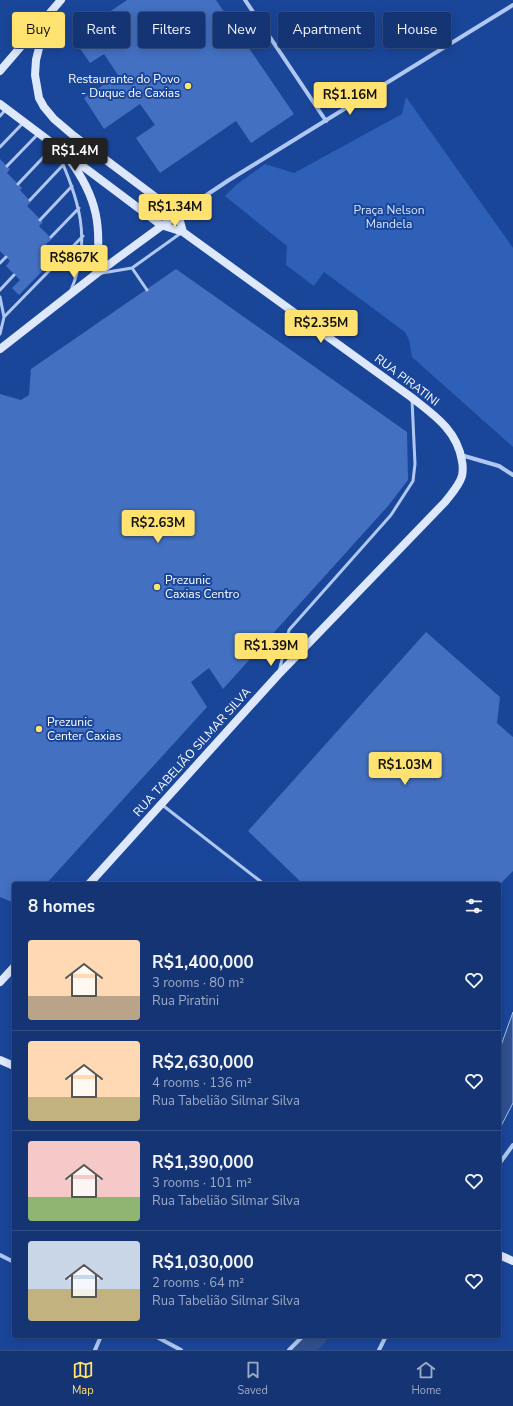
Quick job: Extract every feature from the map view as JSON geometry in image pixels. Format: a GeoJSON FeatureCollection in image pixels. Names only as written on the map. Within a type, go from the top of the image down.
{"type":"FeatureCollection","features":[{"type":"Feature","properties":{"kind":"main road"},"geometry":{"type":"LineString","coordinates":[[52,12],[61,0]]}},
{"type":"Feature","properties":{"kind":"main road"},"geometry":{"type":"LineString","coordinates":[[0,70],[20,48]]}},
{"type":"Feature","properties":{"kind":"main road"},"geometry":{"type":"LineString","coordinates":[[39,48],[35,74],[39,98],[44,107],[54,119],[74,136],[178,214],[183,232]]}},
{"type":"Feature","properties":{"kind":"main road","name":"RUA PIRATINI"},"geometry":{"type":"LineString","coordinates":[[3,107],[161,226],[183,232],[411,397],[445,425],[456,442],[461,455]]}},
{"type":"Feature","properties":{"kind":"main road"},"geometry":{"type":"LineString","coordinates":[[63,151],[86,184],[96,208],[99,244],[96,274]]}},
{"type":"Feature","properties":{"kind":"main road"},"geometry":{"type":"LineString","coordinates":[[0,349],[96,274],[178,214]]}},
{"type":"Feature","properties":{"kind":"main road","name":"RUA TABELIÃO SILMAR SILVA"},"geometry":{"type":"LineString","coordinates":[[91,882],[278,675],[450,496],[462,476],[461,455]]}},
{"type":"Feature","properties":{"kind":"main road"},"geometry":{"type":"LineString","coordinates":[[0,982],[12,969]]}},
{"type":"Feature","properties":{"kind":"main road"},"geometry":{"type":"LineString","coordinates":[[0,1060],[12,1065]]}},
{"type":"Feature","properties":{"kind":"main road"},"geometry":{"type":"LineString","coordinates":[[501,1256],[513,1261]]}},
{"type":"Feature","properties":{"kind":"street"},"geometry":{"type":"LineString","coordinates":[[245,0],[326,121]]}},
{"type":"Feature","properties":{"kind":"street"},"geometry":{"type":"LineString","coordinates":[[178,214],[229,180],[513,5]]}},
{"type":"Feature","properties":{"kind":"street"},"geometry":{"type":"LineString","coordinates":[[461,455],[499,466],[513,475]]}},
{"type":"Feature","properties":{"kind":"street"},"geometry":{"type":"LineString","coordinates":[[501,1161],[513,1145]]}},
{"type":"Feature","properties":{"kind":"street"},"geometry":{"type":"LineString","coordinates":[[0,1255],[12,1261]]}},
{"type":"Feature","properties":{"kind":"street"},"geometry":{"type":"LineString","coordinates":[[95,1350],[100,1338]]}},
{"type":"Feature","properties":{"kind":"street"},"geometry":{"type":"LineString","coordinates":[[159,1338],[181,1350]]}},
{"type":"Feature","properties":{"kind":"street"},"geometry":{"type":"LineString","coordinates":[[289,1350],[301,1338]]}},
{"type":"Feature","properties":{"kind":"street"},"geometry":{"type":"LineString","coordinates":[[379,1350],[385,1338]]}},
{"type":"Feature","properties":{"kind":"lane"},"geometry":{"type":"LineString","coordinates":[[0,116],[3,107]]}},
{"type":"Feature","properties":{"kind":"lane"},"geometry":{"type":"LineString","coordinates":[[0,147],[24,122]]}},
{"type":"Feature","properties":{"kind":"lane"},"geometry":{"type":"LineString","coordinates":[[7,166],[39,133]]}},
{"type":"Feature","properties":{"kind":"lane"},"geometry":{"type":"LineString","coordinates":[[18,184],[55,145],[72,186],[79,208],[83,236],[79,266],[69,295]]}},
{"type":"Feature","properties":{"kind":"lane"},"geometry":{"type":"LineString","coordinates":[[30,200],[63,165]]}},
{"type":"Feature","properties":{"kind":"lane"},"geometry":{"type":"LineString","coordinates":[[40,220],[72,186]]}},
{"type":"Feature","properties":{"kind":"lane"},"geometry":{"type":"LineString","coordinates":[[51,237],[79,208]]}},
{"type":"Feature","properties":{"kind":"lane"},"geometry":{"type":"LineString","coordinates":[[96,274],[132,268],[183,232]]}},
{"type":"Feature","properties":{"kind":"lane"},"geometry":{"type":"LineString","coordinates":[[4,317],[83,236]]}},
{"type":"Feature","properties":{"kind":"lane"},"geometry":{"type":"LineString","coordinates":[[0,263],[6,257]]}},
{"type":"Feature","properties":{"kind":"lane"},"geometry":{"type":"LineString","coordinates":[[132,268],[147,290]]}},
{"type":"Feature","properties":{"kind":"lane"},"geometry":{"type":"LineString","coordinates":[[0,290],[14,275]]}},
{"type":"Feature","properties":{"kind":"lane"},"geometry":{"type":"LineString","coordinates":[[0,297],[4,317],[0,334]]}},
{"type":"Feature","properties":{"kind":"lane"},"geometry":{"type":"LineString","coordinates":[[278,675],[289,630],[391,515],[413,481],[415,464],[411,397]]}},
{"type":"Feature","properties":{"kind":"lane"},"geometry":{"type":"LineString","coordinates":[[162,804],[261,882]]}},
{"type":"Feature","properties":{"kind":"green space","name":"Praça Nelson Mandela"},"geometry":{"type":"Polygon","coordinates":[[[406,97],[513,248],[513,447],[412,357],[409,340],[405,332],[324,272],[314,286],[286,265],[287,246],[225,196],[236,185],[265,164],[294,173],[402,114],[406,97]]]}},
{"type":"Feature","properties":{"kind":"shaded area"},"geometry":{"type":"Polygon","coordinates":[[[513,1012],[513,1103],[501,1126],[501,1045],[513,1012]]]}},
{"type":"Feature","properties":{"kind":"building","name":"Restaurante do Povo - Duque de Caxias"},"geometry":{"type":"Polygon","coordinates":[[[127,0],[216,0],[224,12],[213,12],[213,48],[249,48],[294,114],[251,143],[236,121],[160,173],[136,138],[155,125],[140,104],[104,129],[84,98],[118,75],[104,54],[90,63],[80,48],[130,48],[130,12],[109,12],[127,0]]]}},
{"type":"Feature","properties":{"kind":"building"},"geometry":{"type":"Polygon","coordinates":[[[0,159],[10,169],[7,173],[22,188],[20,190],[31,202],[27,206],[43,222],[39,226],[52,239],[46,244],[58,255],[19,295],[12,288],[20,280],[6,266],[10,261],[0,251],[0,159]]]}},
{"type":"Feature","properties":{"kind":"building","name":"Prezunic Caxias Centro"},"geometry":{"type":"Polygon","coordinates":[[[176,269],[407,432],[408,480],[388,506],[223,689],[209,668],[191,682],[207,707],[48,882],[12,882],[12,902],[0,897],[0,394],[21,400],[29,395],[31,369],[176,269]]]}},
{"type":"Feature","properties":{"kind":"building"},"geometry":{"type":"Polygon","coordinates":[[[426,632],[500,697],[497,723],[513,737],[513,871],[501,883],[301,882],[248,831],[426,632]]]}},
{"type":"Feature","properties":{"kind":"waterway"},"geometry":{"type":"LineString","coordinates":[[302,1350],[315,1338]]}},
{"type":"Feature","properties":{"kind":"place","name":"Restaurante do Povo - Duque de Caxias"},"geometry":{"type":"Point","coordinates":[188,86]}},
{"type":"Feature","properties":{"kind":"place","name":"Prezunic Caxias Centro"},"geometry":{"type":"Point","coordinates":[157,587]}},
{"type":"Feature","properties":{"kind":"place","name":"Prezunic Center Caxias"},"geometry":{"type":"Point","coordinates":[39,729]}}]}
